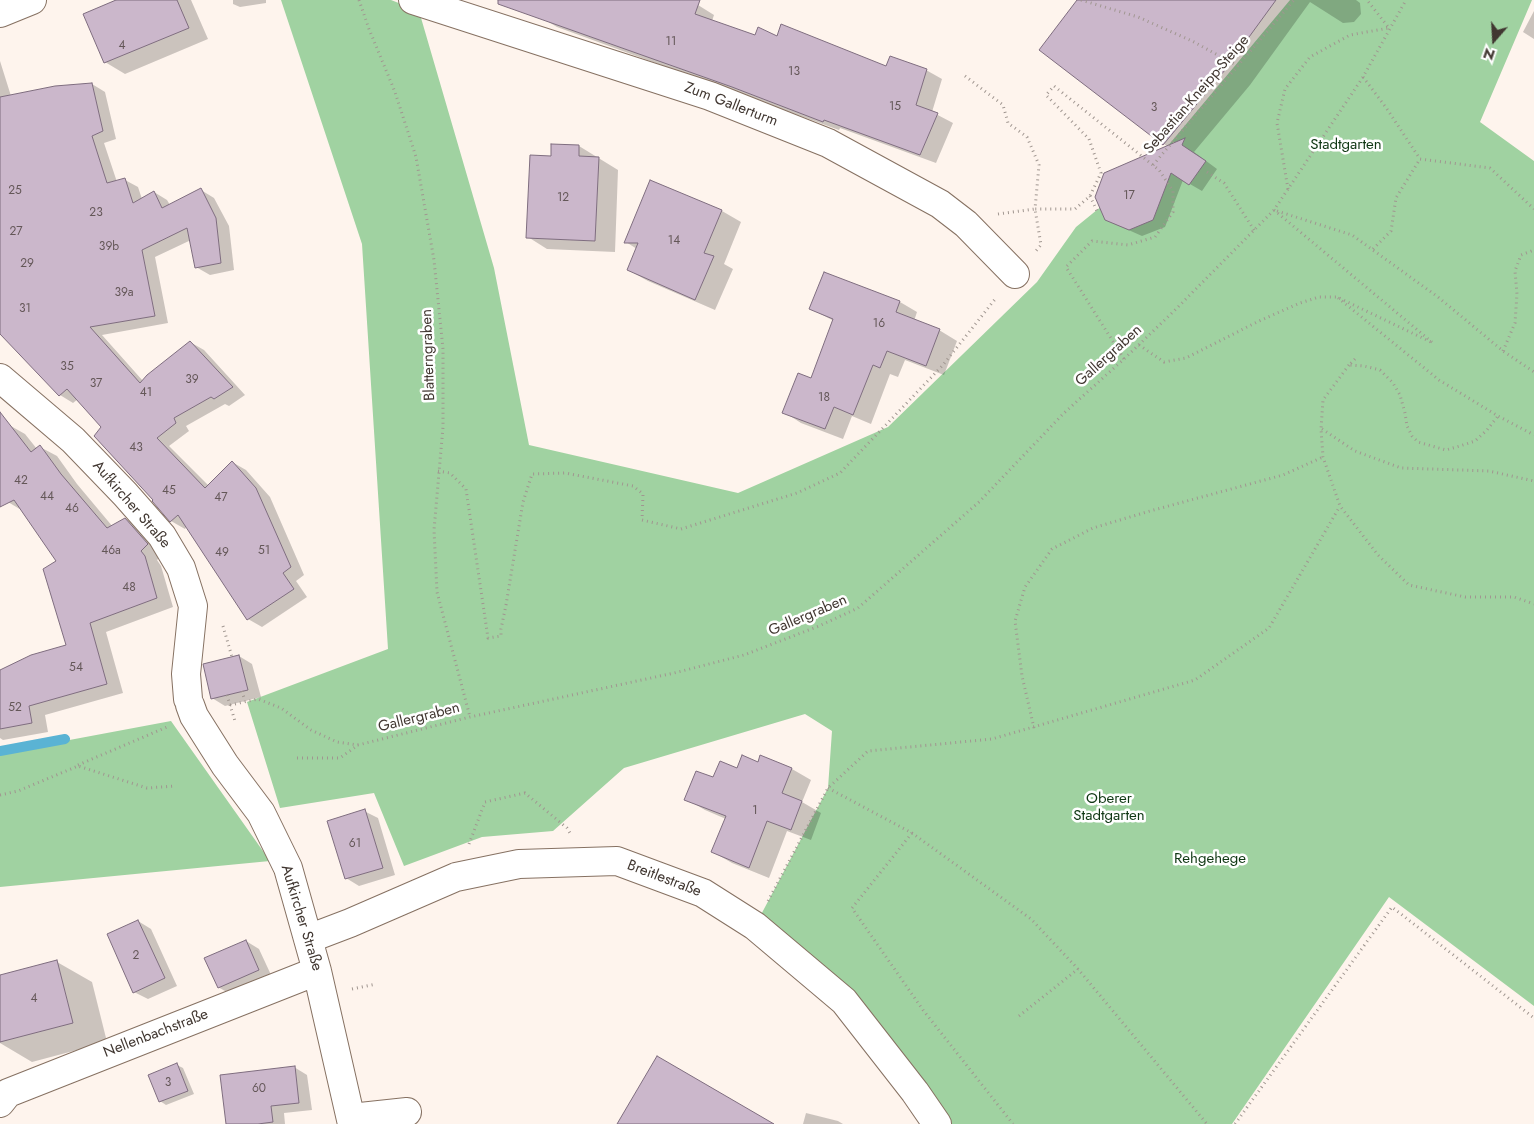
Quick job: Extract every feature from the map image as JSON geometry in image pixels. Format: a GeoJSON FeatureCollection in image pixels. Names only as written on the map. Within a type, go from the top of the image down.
{"type":"FeatureCollection","features":[{"type":"Feature","properties":{"kind":"street"},"geometry":{"type":"LineString","coordinates":[[0,13],[32,0]]}},
{"type":"Feature","properties":{"kind":"street","name":"Zum Gallerturm"},"geometry":{"type":"LineString","coordinates":[[414,0],[710,96],[828,143],[940,204],[966,224],[1015,274]]}},
{"type":"Feature","properties":{"kind":"street","name":"Aufkircher Straße"},"geometry":{"type":"LineString","coordinates":[[0,378],[73,440],[126,494],[162,536],[181,568],[193,606],[186,674],[191,706],[225,764],[261,813],[288,868],[317,971],[351,1121]]}},
{"type":"Feature","properties":{"kind":"street","name":"Breitlestraße"},"geometry":{"type":"LineString","coordinates":[[308,939],[456,877],[519,864],[618,861],[703,893],[755,926],[844,1000],[916,1092],[937,1124]]}},
{"type":"Feature","properties":{"kind":"street","name":"Nellenbachstraße"},"geometry":{"type":"LineString","coordinates":[[0,1103],[8,1093],[317,971]]}},
{"type":"Feature","properties":{"kind":"street"},"geometry":{"type":"LineString","coordinates":[[351,1121],[407,1112]]}},
{"type":"Feature","properties":{"kind":"path","name":"Blatterngraben"},"geometry":{"type":"LineString","coordinates":[[359,0],[395,92],[416,157],[434,260],[442,349],[442,427],[434,530],[437,592],[470,717]]}},
{"type":"Feature","properties":{"kind":"path"},"geometry":{"type":"LineString","coordinates":[[1081,0],[1138,17],[1192,41],[1238,66]]}},
{"type":"Feature","properties":{"kind":"path","name":"Sebastian-Kneipp-Steige"},"geometry":{"type":"LineString","coordinates":[[1090,196],[1100,173],[1089,139],[1046,94],[1054,86],[1153,165],[1294,0]]}},
{"type":"Feature","properties":{"kind":"path"},"geometry":{"type":"LineString","coordinates":[[1288,190],[1277,123],[1285,89],[1310,57],[1350,36],[1389,28],[1367,0]]}},
{"type":"Feature","properties":{"kind":"path","name":"Gallergraben"},"geometry":{"type":"LineString","coordinates":[[297,758],[340,758],[358,745],[470,717],[674,673],[744,654],[819,626],[858,608],[979,502],[1064,413],[1124,359],[1274,210],[1363,77],[1406,0]]}},
{"type":"Feature","properties":{"kind":"path"},"geometry":{"type":"LineString","coordinates":[[965,76],[1003,105],[1008,123],[1027,137],[1039,165],[1035,210],[1075,209],[1090,196],[1097,211]]}},
{"type":"Feature","properties":{"kind":"path"},"geometry":{"type":"LineString","coordinates":[[1363,77],[1420,159],[1490,168],[1534,209]]}},
{"type":"Feature","properties":{"kind":"path"},"geometry":{"type":"LineString","coordinates":[[1372,248],[1391,232],[1396,198],[1420,159]]}},
{"type":"Feature","properties":{"kind":"path"},"geometry":{"type":"LineString","coordinates":[[1124,359],[1066,267],[1092,241],[1128,245],[1155,237],[1173,212],[1174,190],[1153,165]]}},
{"type":"Feature","properties":{"kind":"path"},"geometry":{"type":"LineString","coordinates":[[1207,172],[1224,183],[1254,230]]}},
{"type":"Feature","properties":{"kind":"path"},"geometry":{"type":"LineString","coordinates":[[1274,210],[1352,235],[1438,297],[1503,351],[1534,372]]}},
{"type":"Feature","properties":{"kind":"path"},"geometry":{"type":"LineString","coordinates":[[1138,345],[1164,362],[1186,358],[1259,321],[1319,297],[1337,297],[1433,343],[1274,210]]}},
{"type":"Feature","properties":{"kind":"path"},"geometry":{"type":"LineString","coordinates":[[1503,351],[1515,323],[1517,294],[1515,271],[1521,255],[1534,250]]}},
{"type":"Feature","properties":{"kind":"path"},"geometry":{"type":"LineString","coordinates":[[438,471],[450,473],[466,489],[488,638],[501,636],[523,502],[532,474],[565,473],[633,486],[643,494],[642,520],[681,529],[797,493],[840,474],[943,365],[1015,274]]}},
{"type":"Feature","properties":{"kind":"path"},"geometry":{"type":"LineString","coordinates":[[1337,297],[1439,380],[1498,416],[1534,435]]}},
{"type":"Feature","properties":{"kind":"path"},"geometry":{"type":"LineString","coordinates":[[1356,359],[1324,400],[1321,429],[1323,457],[1340,506],[1378,555],[1409,585],[1465,597],[1514,597],[1534,604]]}},
{"type":"Feature","properties":{"kind":"path"},"geometry":{"type":"LineString","coordinates":[[1349,366],[1364,366],[1380,370],[1394,382],[1400,395],[1407,426],[1412,436],[1418,442],[1446,450],[1475,441],[1498,416]]}},
{"type":"Feature","properties":{"kind":"path"},"geometry":{"type":"LineString","coordinates":[[1321,429],[1355,451],[1401,468],[1489,471],[1534,481]]}},
{"type":"Feature","properties":{"kind":"path"},"geometry":{"type":"LineString","coordinates":[[1034,728],[1022,676],[1015,621],[1025,587],[1052,549],[1093,528],[1282,475],[1323,457]]}},
{"type":"Feature","properties":{"kind":"path"},"geometry":{"type":"LineString","coordinates":[[755,926],[828,788],[868,751],[992,739],[1195,680],[1269,628],[1340,506]]}},
{"type":"Feature","properties":{"kind":"path"},"geometry":{"type":"LineString","coordinates":[[242,691],[245,701]]}},
{"type":"Feature","properties":{"kind":"path"},"geometry":{"type":"LineString","coordinates":[[230,705],[258,698],[281,708],[311,730],[328,738],[337,742],[358,745]]}},
{"type":"Feature","properties":{"kind":"path"},"geometry":{"type":"LineString","coordinates":[[0,795],[18,791],[78,766],[191,706]]}},
{"type":"Feature","properties":{"kind":"path"},"geometry":{"type":"LineString","coordinates":[[78,766],[147,788],[176,786]]}},
{"type":"Feature","properties":{"kind":"path"},"geometry":{"type":"LineString","coordinates":[[828,788],[912,833],[1031,919],[1078,969],[1207,1124]]}},
{"type":"Feature","properties":{"kind":"path"},"geometry":{"type":"LineString","coordinates":[[456,877],[485,802],[525,793],[568,828],[586,862]]}},
{"type":"Feature","properties":{"kind":"path"},"geometry":{"type":"LineString","coordinates":[[912,833],[852,908],[923,1010],[1012,1124]]}},
{"type":"Feature","properties":{"kind":"path"},"geometry":{"type":"LineString","coordinates":[[1235,1124],[1392,907],[1534,1018]]}},
{"type":"Feature","properties":{"kind":"path"},"geometry":{"type":"LineString","coordinates":[[1019,1016],[1078,969]]}},
{"type":"Feature","properties":{"kind":"green space"},"geometry":{"type":"Polygon","coordinates":[[[281,0],[391,0],[419,11],[494,268],[529,445],[738,493],[888,427],[1037,282],[1076,227],[1151,166],[1290,0],[1532,0],[1480,122],[1534,161],[1534,1006],[1389,897],[1232,1124],[937,1124],[915,1092],[755,926],[828,788],[832,731],[805,714],[624,768],[553,831],[482,837],[404,866],[374,793],[280,808],[247,702],[388,649],[362,244],[281,0]]]}},
{"type":"Feature","properties":{"kind":"green space"},"geometry":{"type":"Polygon","coordinates":[[[171,721],[270,861],[0,887],[0,753],[171,721]]]}},
{"type":"Feature","properties":{"kind":"building"},"geometry":{"type":"Polygon","coordinates":[[[116,0],[177,0],[189,28],[104,63],[83,14],[116,0]]]}},
{"type":"Feature","properties":{"kind":"building"},"geometry":{"type":"Polygon","coordinates":[[[498,0],[700,0],[695,14],[755,35],[758,27],[777,36],[781,24],[886,66],[890,56],[927,69],[916,105],[938,113],[920,155],[824,120],[823,122],[732,87],[498,4],[498,0]]]}},
{"type":"Feature","properties":{"kind":"building"},"geometry":{"type":"Polygon","coordinates":[[[1077,0],[1276,0],[1225,70],[1163,145],[1039,50],[1077,0]]]}},
{"type":"Feature","properties":{"kind":"building"},"geometry":{"type":"Polygon","coordinates":[[[92,83],[103,131],[92,136],[107,183],[125,178],[133,203],[154,191],[162,208],[201,188],[216,218],[221,263],[195,268],[187,228],[142,250],[155,316],[90,327],[140,383],[147,375],[190,341],[233,387],[214,399],[211,397],[174,418],[176,423],[157,438],[205,488],[232,461],[256,488],[291,567],[283,573],[294,589],[247,620],[178,515],[170,522],[153,500],[94,436],[101,427],[67,389],[59,396],[0,334],[0,97],[55,86],[92,83]]]}},
{"type":"Feature","properties":{"kind":"building"},"geometry":{"type":"Polygon","coordinates":[[[1185,138],[1182,145],[1206,161],[1189,185],[1171,173],[1153,220],[1129,230],[1105,220],[1095,197],[1104,173],[1185,138]]]}},
{"type":"Feature","properties":{"kind":"building"},"geometry":{"type":"Polygon","coordinates":[[[551,144],[579,145],[579,156],[599,157],[595,241],[526,238],[530,155],[551,156],[551,144]]]}},
{"type":"Feature","properties":{"kind":"building"},"geometry":{"type":"Polygon","coordinates":[[[650,180],[722,210],[704,253],[714,256],[695,300],[627,270],[638,243],[624,243],[650,180]]]}},
{"type":"Feature","properties":{"kind":"building"},"geometry":{"type":"Polygon","coordinates":[[[824,272],[900,301],[896,312],[940,329],[926,366],[887,351],[880,368],[873,365],[853,415],[834,407],[825,429],[782,413],[798,373],[811,378],[833,319],[809,309],[824,272]]]}},
{"type":"Feature","properties":{"kind":"building"},"geometry":{"type":"Polygon","coordinates":[[[0,412],[31,452],[40,445],[61,474],[107,528],[125,518],[148,544],[141,551],[145,556],[157,598],[90,623],[107,684],[29,706],[32,723],[0,729],[0,670],[31,655],[66,645],[43,569],[56,561],[14,500],[0,507],[0,412]]]}},
{"type":"Feature","properties":{"kind":"building"},"geometry":{"type":"Polygon","coordinates":[[[239,655],[248,690],[211,699],[203,664],[239,655]]]}},
{"type":"Feature","properties":{"kind":"building"},"geometry":{"type":"Polygon","coordinates":[[[742,755],[758,762],[760,755],[792,768],[782,793],[802,801],[791,830],[767,821],[749,868],[711,852],[726,816],[684,800],[696,771],[713,777],[720,761],[737,768],[742,755]]]}},
{"type":"Feature","properties":{"kind":"building"},"geometry":{"type":"Polygon","coordinates":[[[365,809],[383,868],[345,879],[327,821],[365,809]]]}},
{"type":"Feature","properties":{"kind":"building"},"geometry":{"type":"Polygon","coordinates":[[[138,920],[165,978],[133,993],[107,934],[138,920]]]}},
{"type":"Feature","properties":{"kind":"building"},"geometry":{"type":"Polygon","coordinates":[[[246,940],[259,970],[218,988],[204,958],[246,940]]]}},
{"type":"Feature","properties":{"kind":"building"},"geometry":{"type":"Polygon","coordinates":[[[57,960],[73,1023],[0,1042],[0,975],[57,960]]]}},
{"type":"Feature","properties":{"kind":"building"},"geometry":{"type":"Polygon","coordinates":[[[657,1056],[774,1124],[617,1124],[657,1056]]]}},
{"type":"Feature","properties":{"kind":"building"},"geometry":{"type":"Polygon","coordinates":[[[177,1063],[188,1091],[159,1102],[148,1075],[177,1063]]]}},
{"type":"Feature","properties":{"kind":"building"},"geometry":{"type":"Polygon","coordinates":[[[295,1066],[299,1103],[271,1106],[273,1122],[226,1124],[220,1075],[295,1066]]]}},
{"type":"Feature","properties":{"kind":"waterway"},"geometry":{"type":"LineString","coordinates":[[0,751],[65,739]]}},
{"type":"Feature","properties":{"kind":"park label","name":"Stadtgarten"},"geometry":{"type":"Point","coordinates":[1346,145]}},
{"type":"Feature","properties":{"kind":"park label","name":"Oberer Stadtgarten"},"geometry":{"type":"Point","coordinates":[1109,808]}},
{"type":"Feature","properties":{"kind":"park label","name":"Rehgehege"},"geometry":{"type":"Point","coordinates":[1210,859]}}]}
